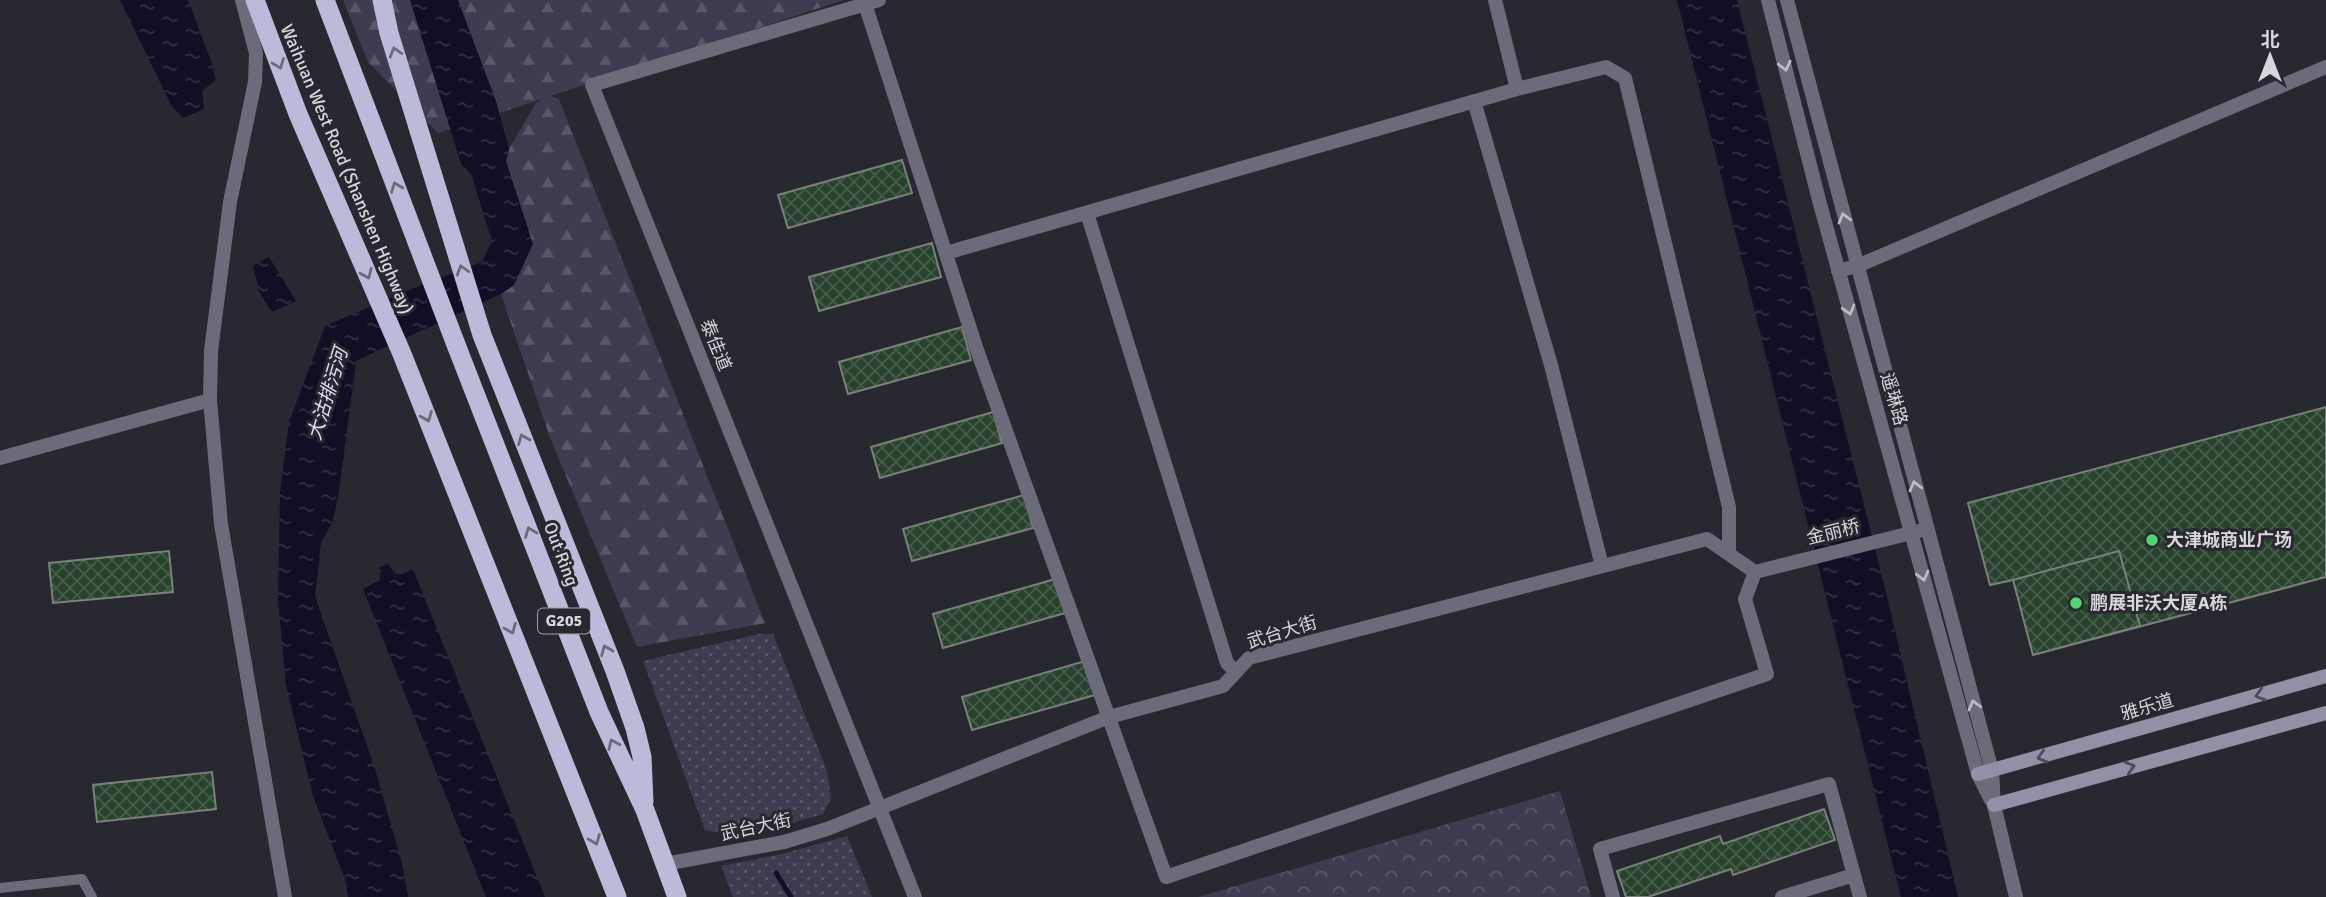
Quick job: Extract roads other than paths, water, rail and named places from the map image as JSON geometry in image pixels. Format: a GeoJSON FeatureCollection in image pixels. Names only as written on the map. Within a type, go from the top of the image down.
{"type":"FeatureCollection","features":[{"type":"Feature","properties":{"kind":"highway","name":"Waihuan West Road (Shanshen Highway)"},"geometry":{"type":"LineString","coordinates":[[255,0],[298,114],[402,354],[617,897]]}},
{"type":"Feature","properties":{"kind":"highway","name":"Waihuan West Road (Shanshen Highway)"},"geometry":{"type":"LineString","coordinates":[[325,0],[455,342]]}},
{"type":"Feature","properties":{"kind":"highway"},"geometry":{"type":"LineString","coordinates":[[382,0],[389,33],[482,335],[635,728],[642,757],[645,810]]}},
{"type":"Feature","properties":{"kind":"highway","name":"Out Ring"},"geometry":{"type":"LineString","coordinates":[[455,342],[599,712],[645,810],[677,897]]}},
{"type":"Feature","properties":{"kind":"main road","name":"雅乐道"},"geometry":{"type":"LineString","coordinates":[[1985,773],[2326,676]]}},
{"type":"Feature","properties":{"kind":"main road"},"geometry":{"type":"LineString","coordinates":[[1994,805],[2326,712]]}},
{"type":"Feature","properties":{"kind":"street"},"geometry":{"type":"LineString","coordinates":[[242,0],[256,52],[255,82],[230,202],[211,351],[211,400],[221,523],[285,897]]}},
{"type":"Feature","properties":{"kind":"street"},"geometry":{"type":"LineString","coordinates":[[1495,0],[1517,89]]}},
{"type":"Feature","properties":{"kind":"street","name":"遥琳路"},"geometry":{"type":"LineString","coordinates":[[1768,0],[1838,271],[1911,533],[1985,773],[2015,897]]}},
{"type":"Feature","properties":{"kind":"street","name":"遥琳路"},"geometry":{"type":"LineString","coordinates":[[1787,0],[1927,530],[1985,773]]}},
{"type":"Feature","properties":{"kind":"street"},"geometry":{"type":"LineString","coordinates":[[872,2],[977,349],[1166,877],[1767,674],[1745,599],[1755,572]]}},
{"type":"Feature","properties":{"kind":"street","name":"泰佳道"},"geometry":{"type":"LineString","coordinates":[[872,2],[848,4],[592,85],[915,897]]}},
{"type":"Feature","properties":{"kind":"street"},"geometry":{"type":"LineString","coordinates":[[946,253],[1517,89],[1606,66],[1626,78],[1729,507],[1729,554]]}},
{"type":"Feature","properties":{"kind":"street"},"geometry":{"type":"LineString","coordinates":[[1838,271],[1857,266],[2326,67]]}},
{"type":"Feature","properties":{"kind":"street"},"geometry":{"type":"LineString","coordinates":[[1475,101],[1551,365],[1602,566]]}},
{"type":"Feature","properties":{"kind":"street"},"geometry":{"type":"LineString","coordinates":[[1087,212],[1210,611],[1227,663],[1236,672]]}},
{"type":"Feature","properties":{"kind":"street"},"geometry":{"type":"LineString","coordinates":[[0,458],[211,400]]}},
{"type":"Feature","properties":{"kind":"street","name":"金丽桥"},"geometry":{"type":"LineString","coordinates":[[1755,572],[1927,530]]}},
{"type":"Feature","properties":{"kind":"street","name":"武台大街"},"geometry":{"type":"LineString","coordinates":[[665,864],[784,842],[827,829],[1109,718],[1223,686],[1249,658],[1707,539],[1755,572]]}},
{"type":"Feature","properties":{"kind":"street"},"geometry":{"type":"LineString","coordinates":[[1613,897],[1600,849],[1829,784],[1860,897]]}},
{"type":"Feature","properties":{"kind":"street"},"geometry":{"type":"LineString","coordinates":[[1782,897],[1854,875]]}},
{"type":"Feature","properties":{"kind":"lane"},"geometry":{"type":"LineString","coordinates":[[0,888],[82,879],[92,897]]}},
{"type":"Feature","properties":{"kind":"water"},"geometry":{"type":"Polygon","coordinates":[[[120,0],[188,0],[216,80],[202,91],[204,109],[183,118],[171,105],[120,0]]]}},
{"type":"Feature","properties":{"kind":"water","name":"大沽排污河"},"geometry":{"type":"Polygon","coordinates":[[[410,0],[458,0],[496,101],[509,149],[506,161],[533,244],[514,285],[501,294],[356,361],[339,492],[333,521],[321,543],[315,596],[375,769],[402,863],[408,897],[348,897],[346,882],[313,796],[286,685],[278,600],[280,492],[289,422],[325,326],[482,262],[492,241],[471,174],[461,164],[410,0]]]}},
{"type":"Feature","properties":{"kind":"water"},"geometry":{"type":"Polygon","coordinates":[[[1677,0],[1737,0],[1888,601],[1958,897],[1901,897],[1677,0]]]}},
{"type":"Feature","properties":{"kind":"water"},"geometry":{"type":"Polygon","coordinates":[[[269,257],[296,301],[272,312],[259,292],[253,265],[269,257]]]}},
{"type":"Feature","properties":{"kind":"water"},"geometry":{"type":"Polygon","coordinates":[[[388,564],[396,574],[413,569],[545,897],[486,897],[363,589],[380,580],[380,567],[388,564]]]}},
{"type":"Feature","properties":{"kind":"waterway"},"geometry":{"type":"LineString","coordinates":[[776,873],[791,897]]}},
{"type":"Feature","properties":{"kind":"place","name":"大津城商业广场"},"geometry":{"type":"Point","coordinates":[2152,540]}},
{"type":"Feature","properties":{"kind":"place","name":"鹏展非沃大厦A栋"},"geometry":{"type":"Point","coordinates":[2076,603]}}]}
